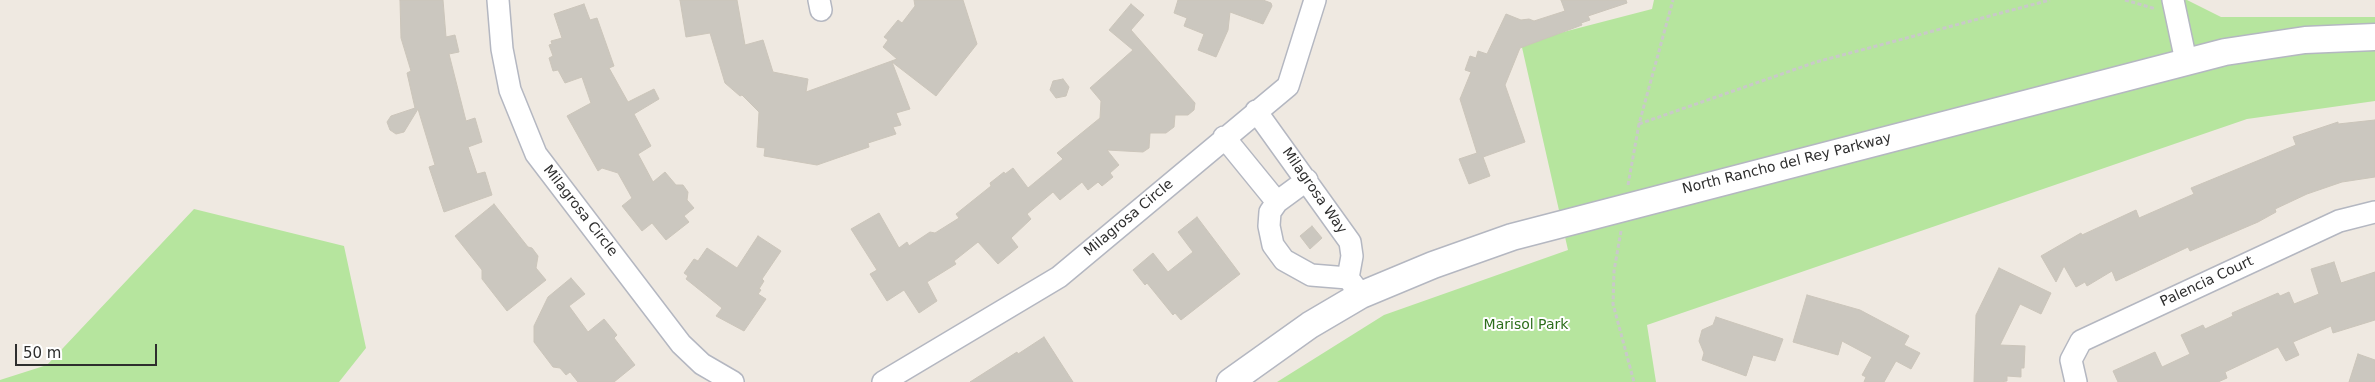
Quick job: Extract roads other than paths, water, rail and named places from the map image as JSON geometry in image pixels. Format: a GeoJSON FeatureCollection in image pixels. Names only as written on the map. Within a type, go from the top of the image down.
{"type":"FeatureCollection","features":[{"type":"Feature","properties":{"kind":"street","name":"Milagrosa Circle"},"geometry":{"type":"LineString","coordinates":[[498,0],[502,49],[510,90],[536,154],[681,344],[702,364],[734,382]]}},
{"type":"Feature","properties":{"kind":"street","name":"Milagrosa Circle"},"geometry":{"type":"LineString","coordinates":[[883,382],[1059,277],[1224,137],[1288,86],[1315,0]]}},
{"type":"Feature","properties":{"kind":"street"},"geometry":{"type":"LineString","coordinates":[[2175,8],[2186,61]]}},
{"type":"Feature","properties":{"kind":"street","name":"North Rancho del Rey Parkway"},"geometry":{"type":"LineString","coordinates":[[1230,382],[1310,325],[1354,287],[1433,265],[1512,237],[2186,61],[2265,45],[2313,40],[2375,37]]}},
{"type":"Feature","properties":{"kind":"street","name":"Milagrosa Way"},"geometry":{"type":"LineString","coordinates":[[1256,111],[1350,242],[1354,287]]}},
{"type":"Feature","properties":{"kind":"street"},"geometry":{"type":"LineString","coordinates":[[1224,137],[1277,202]]}},
{"type":"Feature","properties":{"kind":"street"},"geometry":{"type":"LineString","coordinates":[[1307,180],[1277,202],[1270,212],[1269,226],[1273,245],[1284,260],[1311,275],[1354,287]]}},
{"type":"Feature","properties":{"kind":"street","name":"Palencia Court"},"geometry":{"type":"LineString","coordinates":[[2076,382],[2072,360],[2081,341],[2340,221],[2375,212]]}},
{"type":"Feature","properties":{"kind":"park label","name":"Marisol Park"},"geometry":{"type":"Point","coordinates":[1526,325]}}]}
